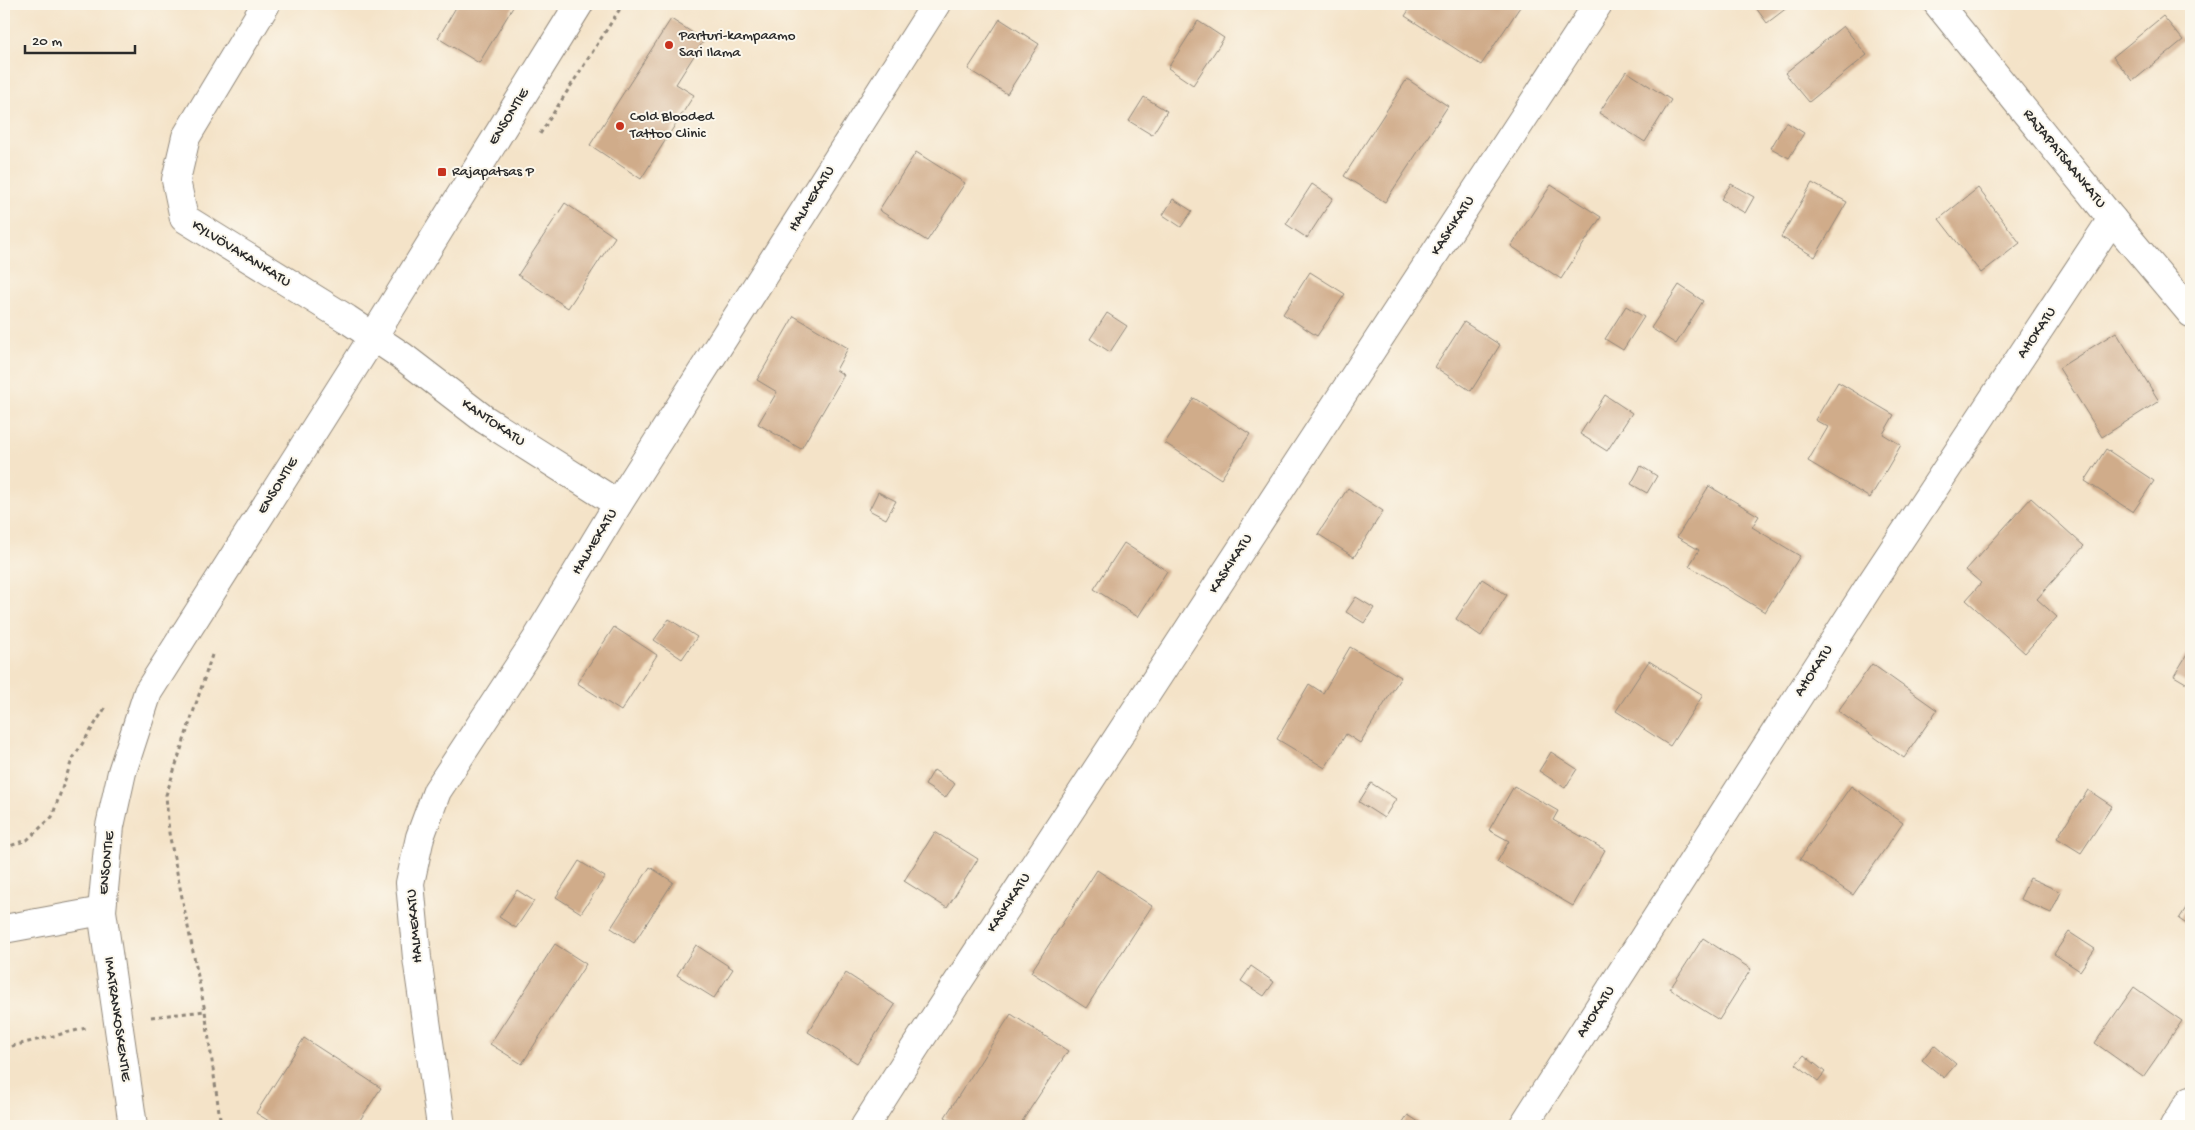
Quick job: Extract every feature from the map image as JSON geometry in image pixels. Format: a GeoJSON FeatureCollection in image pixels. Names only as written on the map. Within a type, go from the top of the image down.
{"type":"FeatureCollection","features":[{"type":"Feature","properties":{"kind":"street","name":"KYLVÖVAKANKATU"},"geometry":{"type":"LineString","coordinates":[[266,4],[186,137],[176,180],[184,218],[373,337]]}},
{"type":"Feature","properties":{"kind":"street","name":"ENSONTIE"},"geometry":{"type":"LineString","coordinates":[[4,929],[102,911],[112,817],[122,772],[148,692],[373,337],[579,4]]}},
{"type":"Feature","properties":{"kind":"street","name":"HALMEKATU"},"geometry":{"type":"LineString","coordinates":[[441,1126],[417,958],[410,883],[420,837],[437,790],[536,640],[618,504],[936,4]]}},
{"type":"Feature","properties":{"kind":"street","name":"KASKIKATU"},"geometry":{"type":"LineString","coordinates":[[865,1126],[1598,4]]}},
{"type":"Feature","properties":{"kind":"street","name":"RAJAPATSAANKATU"},"geometry":{"type":"LineString","coordinates":[[1938,4],[2112,219],[2191,313]]}},
{"type":"Feature","properties":{"kind":"street","name":"AHOKATU"},"geometry":{"type":"LineString","coordinates":[[1523,1126],[1868,588],[2112,219]]}},
{"type":"Feature","properties":{"kind":"street","name":"KANTOKATU"},"geometry":{"type":"LineString","coordinates":[[373,337],[402,356],[484,419],[618,504]]}},
{"type":"Feature","properties":{"kind":"street","name":"IMATRANKOSKENTIE"},"geometry":{"type":"LineString","coordinates":[[102,911],[133,1126]]}},
{"type":"Feature","properties":{"kind":"street"},"geometry":{"type":"LineString","coordinates":[[2174,1126],[2191,1100]]}},
{"type":"Feature","properties":{"kind":"path"},"geometry":{"type":"LineString","coordinates":[[536,140],[623,4]]}},
{"type":"Feature","properties":{"kind":"path"},"geometry":{"type":"LineString","coordinates":[[213,652],[166,795],[169,833],[205,1011],[221,1126]]}},
{"type":"Feature","properties":{"kind":"building"},"geometry":{"type":"Polygon","coordinates":[[[458,4],[515,4],[479,63],[438,38],[458,4]]]}},
{"type":"Feature","properties":{"kind":"building"},"geometry":{"type":"Polygon","coordinates":[[[1413,4],[1522,4],[1481,65],[1405,16],[1413,4]]]}},
{"type":"Feature","properties":{"kind":"building"},"geometry":{"type":"Polygon","coordinates":[[[1753,4],[1792,4],[1767,23],[1753,4]]]}},
{"type":"Feature","properties":{"kind":"building"},"geometry":{"type":"Polygon","coordinates":[[[2163,16],[2183,40],[2133,81],[2113,57],[2163,16]]]}},
{"type":"Feature","properties":{"kind":"building"},"geometry":{"type":"Polygon","coordinates":[[[671,19],[704,40],[676,84],[694,95],[641,179],[590,145],[671,19]]]}},
{"type":"Feature","properties":{"kind":"building"},"geometry":{"type":"Polygon","coordinates":[[[1000,19],[1039,44],[1007,94],[968,69],[1000,19]]]}},
{"type":"Feature","properties":{"kind":"building"},"geometry":{"type":"Polygon","coordinates":[[[1198,21],[1224,38],[1193,85],[1168,68],[1198,21]]]}},
{"type":"Feature","properties":{"kind":"building"},"geometry":{"type":"Polygon","coordinates":[[[1843,26],[1867,55],[1809,102],[1785,73],[1843,26]]]}},
{"type":"Feature","properties":{"kind":"building"},"geometry":{"type":"Polygon","coordinates":[[[1626,71],[1671,100],[1645,142],[1599,113],[1626,71]]]}},
{"type":"Feature","properties":{"kind":"building"},"geometry":{"type":"Polygon","coordinates":[[[1407,79],[1448,106],[1385,202],[1344,176],[1407,79]]]}},
{"type":"Feature","properties":{"kind":"building"},"geometry":{"type":"Polygon","coordinates":[[[1144,97],[1167,111],[1152,135],[1129,121],[1144,97]]]}},
{"type":"Feature","properties":{"kind":"building"},"geometry":{"type":"Polygon","coordinates":[[[1786,122],[1804,133],[1789,158],[1771,148],[1786,122]]]}},
{"type":"Feature","properties":{"kind":"building"},"geometry":{"type":"Polygon","coordinates":[[[916,152],[965,183],[927,241],[879,210],[916,152]]]}},
{"type":"Feature","properties":{"kind":"building"},"geometry":{"type":"Polygon","coordinates":[[[1812,183],[1847,202],[1815,257],[1781,237],[1812,183]]]}},
{"type":"Feature","properties":{"kind":"building"},"geometry":{"type":"Polygon","coordinates":[[[1312,184],[1333,198],[1307,238],[1286,224],[1312,184]]]}},
{"type":"Feature","properties":{"kind":"building"},"geometry":{"type":"Polygon","coordinates":[[[1731,184],[1754,197],[1745,213],[1721,199],[1731,184]]]}},
{"type":"Feature","properties":{"kind":"building"},"geometry":{"type":"Polygon","coordinates":[[[1551,185],[1601,217],[1561,279],[1511,246],[1551,185]]]}},
{"type":"Feature","properties":{"kind":"building"},"geometry":{"type":"Polygon","coordinates":[[[1978,188],[2020,243],[1981,273],[1939,219],[1978,188]]]}},
{"type":"Feature","properties":{"kind":"building"},"geometry":{"type":"Polygon","coordinates":[[[1173,199],[1192,211],[1181,227],[1163,215],[1173,199]]]}},
{"type":"Feature","properties":{"kind":"building"},"geometry":{"type":"Polygon","coordinates":[[[565,203],[615,237],[568,308],[518,275],[565,203]]]}},
{"type":"Feature","properties":{"kind":"building"},"geometry":{"type":"Polygon","coordinates":[[[1310,272],[1345,294],[1317,336],[1283,314],[1310,272]]]}},
{"type":"Feature","properties":{"kind":"building"},"geometry":{"type":"Polygon","coordinates":[[[1679,285],[1703,301],[1676,344],[1651,328],[1679,285]]]}},
{"type":"Feature","properties":{"kind":"building"},"geometry":{"type":"Polygon","coordinates":[[[1626,306],[1644,317],[1623,350],[1605,339],[1626,306]]]}},
{"type":"Feature","properties":{"kind":"building"},"geometry":{"type":"Polygon","coordinates":[[[1107,313],[1127,326],[1110,352],[1090,339],[1107,313]]]}},
{"type":"Feature","properties":{"kind":"building"},"geometry":{"type":"Polygon","coordinates":[[[794,316],[848,348],[836,370],[844,375],[801,449],[758,424],[777,392],[757,380],[794,316]]]}},
{"type":"Feature","properties":{"kind":"building"},"geometry":{"type":"Polygon","coordinates":[[[1464,322],[1500,345],[1471,391],[1435,367],[1464,322]]]}},
{"type":"Feature","properties":{"kind":"building"},"geometry":{"type":"Polygon","coordinates":[[[2116,332],[2159,401],[2102,437],[2059,368],[2116,332]]]}},
{"type":"Feature","properties":{"kind":"building"},"geometry":{"type":"Polygon","coordinates":[[[1838,382],[1894,415],[1883,434],[1901,445],[1870,498],[1808,461],[1828,427],[1815,420],[1838,382]]]}},
{"type":"Feature","properties":{"kind":"building"},"geometry":{"type":"Polygon","coordinates":[[[1605,395],[1632,413],[1607,451],[1580,434],[1605,395]]]}},
{"type":"Feature","properties":{"kind":"building"},"geometry":{"type":"Polygon","coordinates":[[[1194,398],[1250,434],[1221,479],[1165,443],[1194,398]]]}},
{"type":"Feature","properties":{"kind":"building"},"geometry":{"type":"Polygon","coordinates":[[[2106,449],[2154,481],[2133,512],[2085,481],[2106,449]]]}},
{"type":"Feature","properties":{"kind":"building"},"geometry":{"type":"Polygon","coordinates":[[[1641,466],[1657,476],[1647,493],[1631,484],[1641,466]]]}},
{"type":"Feature","properties":{"kind":"building"},"geometry":{"type":"Polygon","coordinates":[[[1709,486],[1759,516],[1752,527],[1800,556],[1765,612],[1689,566],[1699,550],[1677,537],[1709,486]]]}},
{"type":"Feature","properties":{"kind":"building"},"geometry":{"type":"Polygon","coordinates":[[[1348,488],[1383,511],[1354,557],[1318,534],[1348,488]]]}},
{"type":"Feature","properties":{"kind":"building"},"geometry":{"type":"Polygon","coordinates":[[[878,492],[896,501],[886,519],[869,510],[878,492]]]}},
{"type":"Feature","properties":{"kind":"building"},"geometry":{"type":"Polygon","coordinates":[[[2031,498],[2084,546],[2037,599],[2057,617],[2025,653],[1966,600],[1981,583],[1966,570],[2031,498]]]}},
{"type":"Feature","properties":{"kind":"building"},"geometry":{"type":"Polygon","coordinates":[[[1124,543],[1167,571],[1138,617],[1094,589],[1124,543]]]}},
{"type":"Feature","properties":{"kind":"building"},"geometry":{"type":"Polygon","coordinates":[[[1482,579],[1507,595],[1481,636],[1456,619],[1482,579]]]}},
{"type":"Feature","properties":{"kind":"building"},"geometry":{"type":"Polygon","coordinates":[[[1356,597],[1374,608],[1364,623],[1346,612],[1356,597]]]}},
{"type":"Feature","properties":{"kind":"building"},"geometry":{"type":"Polygon","coordinates":[[[669,619],[697,637],[682,659],[654,640],[669,619]]]}},
{"type":"Feature","properties":{"kind":"building"},"geometry":{"type":"Polygon","coordinates":[[[614,627],[657,655],[621,711],[577,683],[614,627]]]}},
{"type":"Feature","properties":{"kind":"building"},"geometry":{"type":"Polygon","coordinates":[[[1350,647],[1401,677],[1360,743],[1346,734],[1325,768],[1277,739],[1309,684],[1323,693],[1350,647]]]}},
{"type":"Feature","properties":{"kind":"building"},"geometry":{"type":"Polygon","coordinates":[[[2191,648],[2191,686],[2174,676],[2191,648]]]}},
{"type":"Feature","properties":{"kind":"building"},"geometry":{"type":"Polygon","coordinates":[[[1649,661],[1703,695],[1670,746],[1616,711],[1649,661]]]}},
{"type":"Feature","properties":{"kind":"building"},"geometry":{"type":"Polygon","coordinates":[[[1872,664],[1937,710],[1904,758],[1838,711],[1872,664]]]}},
{"type":"Feature","properties":{"kind":"building"},"geometry":{"type":"Polygon","coordinates":[[[1551,752],[1577,769],[1565,788],[1539,771],[1551,752]]]}},
{"type":"Feature","properties":{"kind":"building"},"geometry":{"type":"Polygon","coordinates":[[[934,770],[955,784],[945,798],[925,785],[934,770]]]}},
{"type":"Feature","properties":{"kind":"building"},"geometry":{"type":"Polygon","coordinates":[[[1371,783],[1396,799],[1384,818],[1359,802],[1371,783]]]}},
{"type":"Feature","properties":{"kind":"building"},"geometry":{"type":"Polygon","coordinates":[[[1514,786],[1558,811],[1553,820],[1605,850],[1573,906],[1497,862],[1509,841],[1489,830],[1514,786]]]}},
{"type":"Feature","properties":{"kind":"building"},"geometry":{"type":"Polygon","coordinates":[[[1851,786],[1903,823],[1853,895],[1800,859],[1851,786]]]}},
{"type":"Feature","properties":{"kind":"building"},"geometry":{"type":"Polygon","coordinates":[[[2088,790],[2112,806],[2081,853],[2057,838],[2088,790]]]}},
{"type":"Feature","properties":{"kind":"building"},"geometry":{"type":"Polygon","coordinates":[[[935,832],[978,859],[947,908],[904,881],[935,832]]]}},
{"type":"Feature","properties":{"kind":"building"},"geometry":{"type":"Polygon","coordinates":[[[579,861],[605,877],[581,913],[556,897],[579,861]]]}},
{"type":"Feature","properties":{"kind":"building"},"geometry":{"type":"Polygon","coordinates":[[[650,867],[673,882],[634,943],[611,928],[650,867]]]}},
{"type":"Feature","properties":{"kind":"building"},"geometry":{"type":"Polygon","coordinates":[[[1097,870],[1152,906],[1086,1008],[1031,972],[1097,870]]]}},
{"type":"Feature","properties":{"kind":"building"},"geometry":{"type":"Polygon","coordinates":[[[2030,878],[2061,892],[2051,913],[2020,899],[2030,878]]]}},
{"type":"Feature","properties":{"kind":"building"},"geometry":{"type":"Polygon","coordinates":[[[517,890],[534,901],[516,928],[499,917],[517,890]]]}},
{"type":"Feature","properties":{"kind":"building"},"geometry":{"type":"Polygon","coordinates":[[[2191,900],[2191,927],[2179,919],[2191,900]]]}},
{"type":"Feature","properties":{"kind":"building"},"geometry":{"type":"Polygon","coordinates":[[[2069,932],[2095,949],[2080,971],[2054,954],[2069,932]]]}},
{"type":"Feature","properties":{"kind":"building"},"geometry":{"type":"Polygon","coordinates":[[[1703,938],[1751,969],[1719,1020],[1670,989],[1703,938]]]}},
{"type":"Feature","properties":{"kind":"building"},"geometry":{"type":"Polygon","coordinates":[[[555,944],[586,964],[522,1064],[490,1044],[555,944]]]}},
{"type":"Feature","properties":{"kind":"building"},"geometry":{"type":"Polygon","coordinates":[[[696,945],[733,969],[714,998],[677,975],[696,945]]]}},
{"type":"Feature","properties":{"kind":"building"},"geometry":{"type":"Polygon","coordinates":[[[1251,966],[1274,982],[1264,996],[1241,981],[1251,966]]]}},
{"type":"Feature","properties":{"kind":"building"},"geometry":{"type":"Polygon","coordinates":[[[846,973],[895,1005],[857,1063],[808,1032],[846,973]]]}},
{"type":"Feature","properties":{"kind":"building"},"geometry":{"type":"Polygon","coordinates":[[[2134,987],[2182,1021],[2143,1077],[2095,1043],[2134,987]]]}},
{"type":"Feature","properties":{"kind":"building"},"geometry":{"type":"Polygon","coordinates":[[[1011,1014],[1068,1051],[1019,1126],[960,1126],[945,1117],[1011,1014]]]}},
{"type":"Feature","properties":{"kind":"building"},"geometry":{"type":"Polygon","coordinates":[[[304,1038],[381,1088],[356,1126],[277,1126],[256,1113],[304,1038]]]}},
{"type":"Feature","properties":{"kind":"building"},"geometry":{"type":"Polygon","coordinates":[[[1934,1045],[1956,1064],[1944,1078],[1922,1060],[1934,1045]]]}},
{"type":"Feature","properties":{"kind":"building"},"geometry":{"type":"Polygon","coordinates":[[[1804,1055],[1825,1072],[1818,1081],[1796,1064],[1804,1055]]]}},
{"type":"Feature","properties":{"kind":"building"},"geometry":{"type":"Polygon","coordinates":[[[1408,1115],[1425,1126],[1401,1126],[1408,1115]]]}},
{"type":"Feature","properties":{"kind":"place","name":"Parturi-kampaamo Sari Ilama"},"geometry":{"type":"Point","coordinates":[669,45]}},
{"type":"Feature","properties":{"kind":"place","name":"Cold Blooded Tattoo Clinic"},"geometry":{"type":"Point","coordinates":[620,126]}},
{"type":"Feature","properties":{"kind":"place","name":"Rajapatsas P"},"geometry":{"type":"Point","coordinates":[442,172]}}]}
